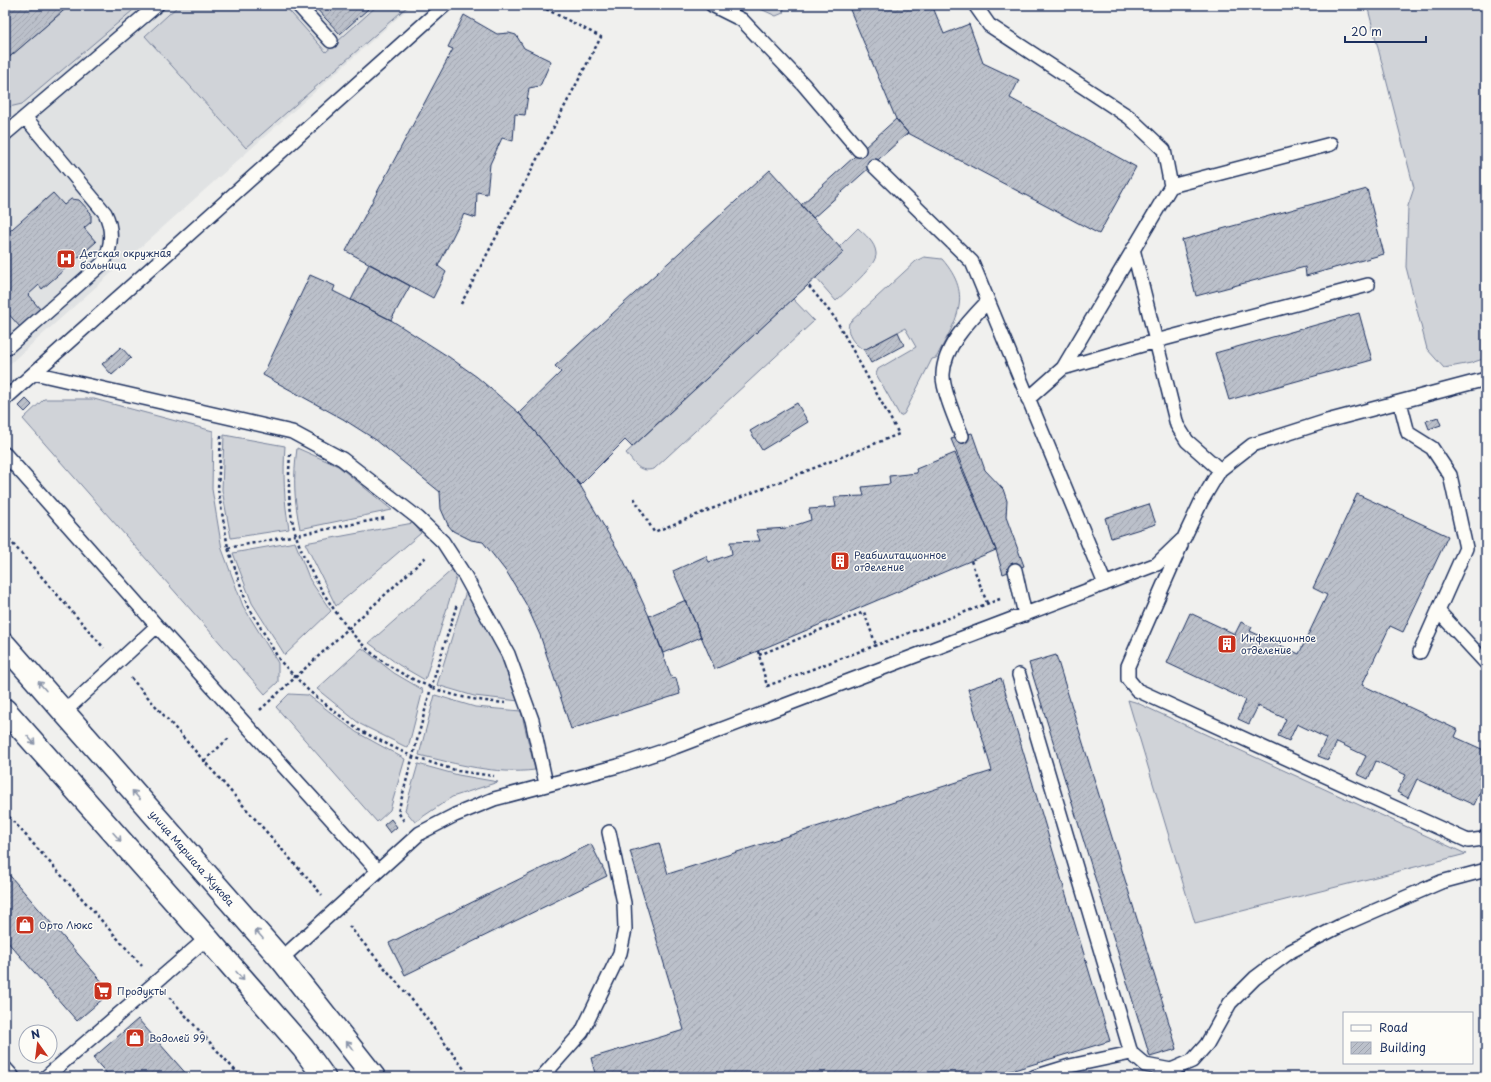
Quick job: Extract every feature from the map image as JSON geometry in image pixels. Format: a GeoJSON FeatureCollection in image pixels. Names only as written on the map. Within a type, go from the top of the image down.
{"type":"FeatureCollection","features":[{"type":"Feature","properties":{"kind":"main road","name":"улица Маршала Жукова"},"geometry":{"type":"LineString","coordinates":[[5,644],[281,959],[374,1077]]}},
{"type":"Feature","properties":{"kind":"main road"},"geometry":{"type":"LineString","coordinates":[[5,710],[303,1048],[324,1077]]}},
{"type":"Feature","properties":{"kind":"lane"},"geometry":{"type":"LineString","coordinates":[[5,134],[157,5]]}},
{"type":"Feature","properties":{"kind":"lane"},"geometry":{"type":"LineString","coordinates":[[298,5],[331,41]]}},
{"type":"Feature","properties":{"kind":"lane"},"geometry":{"type":"LineString","coordinates":[[5,399],[445,5]]}},
{"type":"Feature","properties":{"kind":"lane"},"geometry":{"type":"LineString","coordinates":[[712,5],[742,20],[803,84],[859,150]]}},
{"type":"Feature","properties":{"kind":"lane"},"geometry":{"type":"LineString","coordinates":[[975,5],[989,25],[1134,122],[1164,150],[1171,186],[1063,368],[1028,399]]}},
{"type":"Feature","properties":{"kind":"lane"},"geometry":{"type":"LineString","coordinates":[[5,349],[104,263],[108,254],[111,232],[110,223],[105,213],[25,117]]}},
{"type":"Feature","properties":{"kind":"lane"},"geometry":{"type":"LineString","coordinates":[[1171,186],[1331,144]]}},
{"type":"Feature","properties":{"kind":"lane"},"geometry":{"type":"LineString","coordinates":[[874,166],[972,262],[1104,584]]}},
{"type":"Feature","properties":{"kind":"lane"},"geometry":{"type":"LineString","coordinates":[[1133,249],[1177,425],[1187,442],[1220,470]]}},
{"type":"Feature","properties":{"kind":"lane"},"geometry":{"type":"LineString","coordinates":[[1063,368],[1156,341],[1368,285]]}},
{"type":"Feature","properties":{"kind":"lane"},"geometry":{"type":"LineString","coordinates":[[962,436],[950,406],[942,375],[948,352],[988,301]]}},
{"type":"Feature","properties":{"kind":"lane"},"geometry":{"type":"LineString","coordinates":[[34,373],[222,414],[292,432],[342,459],[411,513],[443,542],[465,576],[508,654],[532,720],[546,784]]}},
{"type":"Feature","properties":{"kind":"lane"},"geometry":{"type":"LineString","coordinates":[[1486,379],[1327,421],[1252,445],[1220,470],[1201,502],[1184,538],[1128,666],[1128,679],[1137,690],[1468,840],[1483,839],[1486,836]]}},
{"type":"Feature","properties":{"kind":"lane"},"geometry":{"type":"LineString","coordinates":[[1400,402],[1408,433],[1432,448],[1450,476],[1466,548],[1420,652]]}},
{"type":"Feature","properties":{"kind":"lane"},"geometry":{"type":"LineString","coordinates":[[5,454],[157,626],[378,871]]}},
{"type":"Feature","properties":{"kind":"lane"},"geometry":{"type":"LineString","coordinates":[[281,959],[420,833],[455,815],[494,799],[618,766],[675,747],[1024,615],[1157,564],[1184,538]]}},
{"type":"Feature","properties":{"kind":"lane"},"geometry":{"type":"LineString","coordinates":[[1015,570],[1024,615]]}},
{"type":"Feature","properties":{"kind":"lane"},"geometry":{"type":"LineString","coordinates":[[1438,611],[1486,663]]}},
{"type":"Feature","properties":{"kind":"lane"},"geometry":{"type":"LineString","coordinates":[[64,712],[157,626]]}},
{"type":"Feature","properties":{"kind":"lane"},"geometry":{"type":"LineString","coordinates":[[1019,675],[1131,1053],[1146,1065],[1172,1073],[1192,1061],[1207,1044],[1230,1003],[1255,978],[1291,951],[1340,926],[1441,882],[1486,870]]}},
{"type":"Feature","properties":{"kind":"lane"},"geometry":{"type":"LineString","coordinates":[[542,1077],[582,1032],[620,953],[625,929],[624,903],[609,832]]}},
{"type":"Feature","properties":{"kind":"lane"},"geometry":{"type":"LineString","coordinates":[[46,1077],[207,938]]}},
{"type":"Feature","properties":{"kind":"lane"},"geometry":{"type":"LineString","coordinates":[[1034,1077],[1070,1066],[1131,1053]]}},
{"type":"Feature","properties":{"kind":"lane"},"geometry":{"type":"LineString","coordinates":[[5,1068],[13,1077]]}},
{"type":"Feature","properties":{"kind":"path"},"geometry":{"type":"LineString","coordinates":[[461,304],[601,37],[538,5]]}},
{"type":"Feature","properties":{"kind":"path"},"geometry":{"type":"LineString","coordinates":[[634,498],[654,532],[899,434],[835,318],[808,285]]}},
{"type":"Feature","properties":{"kind":"path"},"geometry":{"type":"LineString","coordinates":[[222,414],[218,489],[228,548],[247,604],[280,661],[309,691],[357,729],[413,757],[458,771],[502,777]]}},
{"type":"Feature","properties":{"kind":"path"},"geometry":{"type":"LineString","coordinates":[[292,432],[288,473],[289,502],[296,536],[314,576],[337,613],[362,644],[396,670],[431,688],[474,700],[527,706]]}},
{"type":"Feature","properties":{"kind":"path"},"geometry":{"type":"LineString","coordinates":[[228,548],[411,513]]}},
{"type":"Feature","properties":{"kind":"path"},"geometry":{"type":"LineString","coordinates":[[5,535],[381,962],[470,1077]]}},
{"type":"Feature","properties":{"kind":"path"},"geometry":{"type":"LineString","coordinates":[[204,761],[443,542]]}},
{"type":"Feature","properties":{"kind":"path"},"geometry":{"type":"LineString","coordinates":[[971,561],[987,603]]}},
{"type":"Feature","properties":{"kind":"path"},"geometry":{"type":"LineString","coordinates":[[405,823],[398,812],[431,688],[465,576]]}},
{"type":"Feature","properties":{"kind":"path"},"geometry":{"type":"LineString","coordinates":[[758,651],[767,686],[987,603],[1020,593]]}},
{"type":"Feature","properties":{"kind":"path"},"geometry":{"type":"LineString","coordinates":[[759,655],[864,612],[876,645]]}},
{"type":"Feature","properties":{"kind":"path"},"geometry":{"type":"LineString","coordinates":[[5,812],[241,1077]]}},
{"type":"Feature","properties":{"kind":"shaded area","name":"Детская окружная больница"},"geometry":{"type":"Polygon","coordinates":[[[5,5],[412,5],[5,368],[5,5]]]}},
{"type":"Feature","properties":{"kind":"shaded area"},"geometry":{"type":"Polygon","coordinates":[[[70,5],[139,5],[22,104],[5,108],[5,61],[70,5]]]}},
{"type":"Feature","properties":{"kind":"shaded area"},"geometry":{"type":"Polygon","coordinates":[[[179,5],[284,5],[326,52],[378,5],[409,5],[246,148],[145,36],[179,5]]]}},
{"type":"Feature","properties":{"kind":"shaded area"},"geometry":{"type":"Polygon","coordinates":[[[752,5],[785,5],[783,13],[776,16],[752,5]]]}},
{"type":"Feature","properties":{"kind":"shaded area"},"geometry":{"type":"Polygon","coordinates":[[[1367,5],[1486,5],[1486,358],[1471,363],[1444,368],[1427,349],[1406,267],[1408,206],[1414,188],[1367,5]]]}},
{"type":"Feature","properties":{"kind":"shaded area"},"geometry":{"type":"Polygon","coordinates":[[[858,228],[874,245],[876,253],[875,258],[867,271],[836,301],[816,278],[839,247],[858,228]]]}},
{"type":"Feature","properties":{"kind":"shaded area"},"geometry":{"type":"Polygon","coordinates":[[[924,257],[942,259],[958,285],[960,297],[955,320],[950,332],[936,358],[932,359],[904,414],[900,416],[876,374],[878,369],[916,347],[905,328],[864,350],[852,339],[848,327],[849,323],[916,261],[924,257]]]}},
{"type":"Feature","properties":{"kind":"shaded area"},"geometry":{"type":"Polygon","coordinates":[[[793,299],[814,321],[654,469],[645,470],[638,467],[626,453],[793,299]]]}},
{"type":"Feature","properties":{"kind":"shaded area"},"geometry":{"type":"Polygon","coordinates":[[[44,399],[94,399],[213,431],[212,489],[222,549],[243,606],[278,663],[278,682],[265,694],[23,419],[44,399]]]}},
{"type":"Feature","properties":{"kind":"shaded area"},"geometry":{"type":"Polygon","coordinates":[[[224,435],[285,446],[284,488],[289,529],[231,538],[222,490],[224,435]]]}},
{"type":"Feature","properties":{"kind":"shaded area"},"geometry":{"type":"Polygon","coordinates":[[[297,448],[338,466],[392,510],[300,529],[296,508],[295,489],[297,448]]]}},
{"type":"Feature","properties":{"kind":"shaded area"},"geometry":{"type":"Polygon","coordinates":[[[413,523],[421,533],[336,606],[305,543],[413,523]]]}},
{"type":"Feature","properties":{"kind":"shaded area"},"geometry":{"type":"Polygon","coordinates":[[[295,542],[310,580],[331,611],[285,655],[252,603],[233,553],[295,542]]]}},
{"type":"Feature","properties":{"kind":"shaded area"},"geometry":{"type":"Polygon","coordinates":[[[453,569],[457,575],[425,680],[399,665],[369,643],[453,569]]]}},
{"type":"Feature","properties":{"kind":"shaded area"},"geometry":{"type":"Polygon","coordinates":[[[467,588],[503,657],[519,701],[474,696],[437,685],[467,588]]]}},
{"type":"Feature","properties":{"kind":"shaded area"},"geometry":{"type":"Polygon","coordinates":[[[362,648],[394,673],[423,690],[408,748],[360,724],[317,689],[362,648]]]}},
{"type":"Feature","properties":{"kind":"shaded area"},"geometry":{"type":"Polygon","coordinates":[[[289,694],[308,695],[356,732],[405,759],[390,810],[377,822],[276,707],[289,694]]]}},
{"type":"Feature","properties":{"kind":"shaded area"},"geometry":{"type":"Polygon","coordinates":[[[435,695],[475,707],[521,711],[535,770],[491,770],[419,755],[435,695]]]}},
{"type":"Feature","properties":{"kind":"shaded area"},"geometry":{"type":"Polygon","coordinates":[[[1128,700],[1135,702],[1466,854],[1195,923],[1128,700]]]}},
{"type":"Feature","properties":{"kind":"shaded area"},"geometry":{"type":"Polygon","coordinates":[[[418,764],[458,775],[498,782],[452,797],[415,822],[405,810],[418,764]]]}},
{"type":"Feature","properties":{"kind":"building"},"geometry":{"type":"Polygon","coordinates":[[[5,5],[70,5],[5,61],[5,5]]]}},
{"type":"Feature","properties":{"kind":"building"},"geometry":{"type":"Polygon","coordinates":[[[313,5],[364,5],[368,9],[340,34],[313,5]]]}},
{"type":"Feature","properties":{"kind":"building"},"geometry":{"type":"Polygon","coordinates":[[[848,5],[932,5],[944,34],[969,24],[983,63],[1019,80],[1010,98],[1136,167],[1099,234],[908,133],[896,119],[848,5]]]}},
{"type":"Feature","properties":{"kind":"building"},"geometry":{"type":"Polygon","coordinates":[[[464,15],[497,34],[509,33],[516,35],[524,48],[551,61],[540,86],[529,88],[525,115],[515,114],[513,141],[502,138],[490,164],[487,194],[477,192],[476,218],[464,214],[438,266],[446,272],[433,298],[346,251],[453,49],[448,47],[464,15]]]}},
{"type":"Feature","properties":{"kind":"building"},"geometry":{"type":"Polygon","coordinates":[[[896,119],[908,133],[813,218],[801,205],[896,119]]]}},
{"type":"Feature","properties":{"kind":"building"},"geometry":{"type":"Polygon","coordinates":[[[770,170],[844,252],[632,447],[625,440],[580,485],[519,413],[561,372],[555,366],[770,170]]]}},
{"type":"Feature","properties":{"kind":"building"},"geometry":{"type":"Polygon","coordinates":[[[1367,189],[1384,254],[1306,276],[1305,267],[1196,296],[1182,240],[1367,189]]]}},
{"type":"Feature","properties":{"kind":"building"},"geometry":{"type":"Polygon","coordinates":[[[53,193],[64,205],[71,199],[79,200],[91,213],[91,222],[84,228],[96,242],[42,289],[39,285],[28,295],[40,309],[20,327],[5,310],[5,250],[7,248],[5,246],[5,235],[53,193]]]}},
{"type":"Feature","properties":{"kind":"building"},"geometry":{"type":"Polygon","coordinates":[[[369,264],[410,286],[391,320],[351,300],[369,264]]]}},
{"type":"Feature","properties":{"kind":"building"},"geometry":{"type":"Polygon","coordinates":[[[310,275],[335,286],[333,291],[391,320],[449,357],[477,377],[519,413],[580,485],[623,559],[649,616],[672,679],[676,678],[680,694],[571,729],[540,635],[526,604],[508,574],[483,542],[471,540],[453,531],[448,525],[441,509],[440,492],[376,440],[343,419],[263,375],[310,275]]]}},
{"type":"Feature","properties":{"kind":"building"},"geometry":{"type":"Polygon","coordinates":[[[1359,313],[1372,360],[1229,400],[1215,353],[1359,313]]]}},
{"type":"Feature","properties":{"kind":"building"},"geometry":{"type":"Polygon","coordinates":[[[898,332],[904,345],[871,363],[864,350],[898,332]]]}},
{"type":"Feature","properties":{"kind":"building"},"geometry":{"type":"Polygon","coordinates":[[[121,347],[131,358],[112,375],[102,364],[121,347]]]}},
{"type":"Feature","properties":{"kind":"building"},"geometry":{"type":"Polygon","coordinates":[[[26,399],[32,405],[25,412],[19,406],[26,399]]]}},
{"type":"Feature","properties":{"kind":"building"},"geometry":{"type":"Polygon","coordinates":[[[797,403],[808,422],[762,450],[750,431],[797,403]]]}},
{"type":"Feature","properties":{"kind":"building"},"geometry":{"type":"Polygon","coordinates":[[[1438,417],[1441,425],[1429,429],[1426,421],[1438,417]]]}},
{"type":"Feature","properties":{"kind":"building"},"geometry":{"type":"Polygon","coordinates":[[[972,433],[985,470],[1003,489],[1007,501],[1006,517],[1024,566],[1003,574],[996,550],[951,439],[972,433]]]}},
{"type":"Feature","properties":{"kind":"building","name":"Реабилитационное отделение"},"geometry":{"type":"Polygon","coordinates":[[[955,453],[996,550],[715,669],[673,571],[706,556],[709,562],[732,554],[730,542],[760,541],[756,530],[787,528],[811,520],[809,509],[836,507],[834,497],[864,496],[862,487],[890,484],[889,476],[917,473],[916,469],[955,453]]]}},
{"type":"Feature","properties":{"kind":"building","name":"Инфекционное отделение"},"geometry":{"type":"Polygon","coordinates":[[[1357,494],[1448,536],[1403,632],[1390,626],[1362,685],[1458,730],[1455,737],[1486,751],[1486,779],[1474,805],[1417,779],[1408,798],[1397,792],[1406,775],[1376,761],[1368,779],[1357,774],[1366,756],[1337,742],[1328,760],[1318,756],[1326,738],[1297,724],[1289,741],[1278,736],[1286,719],[1258,706],[1249,724],[1238,719],[1246,700],[1167,663],[1190,613],[1235,634],[1241,622],[1252,627],[1250,631],[1299,654],[1327,595],[1313,588],[1357,494]]]}},
{"type":"Feature","properties":{"kind":"building"},"geometry":{"type":"Polygon","coordinates":[[[1149,504],[1156,524],[1111,538],[1105,518],[1149,504]]]}},
{"type":"Feature","properties":{"kind":"building"},"geometry":{"type":"Polygon","coordinates":[[[686,600],[701,637],[663,653],[649,616],[686,600]]]}},
{"type":"Feature","properties":{"kind":"building"},"geometry":{"type":"Polygon","coordinates":[[[1056,655],[1177,1049],[1150,1057],[1029,663],[1056,655]]]}},
{"type":"Feature","properties":{"kind":"building"},"geometry":{"type":"Polygon","coordinates":[[[1001,678],[1110,1041],[991,1077],[704,1077],[702,1073],[687,1077],[596,1077],[591,1058],[684,1030],[630,851],[659,843],[668,874],[992,771],[968,689],[1001,678]]]}},
{"type":"Feature","properties":{"kind":"building"},"geometry":{"type":"Polygon","coordinates":[[[391,819],[397,827],[390,833],[384,825],[391,819]]]}},
{"type":"Feature","properties":{"kind":"building"},"geometry":{"type":"Polygon","coordinates":[[[591,844],[607,876],[405,975],[389,943],[591,844]]]}},
{"type":"Feature","properties":{"kind":"building"},"geometry":{"type":"Polygon","coordinates":[[[5,870],[111,992],[77,1021],[5,939],[5,870]]]}},
{"type":"Feature","properties":{"kind":"building","name":"Водолей 99"},"geometry":{"type":"Polygon","coordinates":[[[138,1019],[189,1077],[110,1077],[93,1058],[138,1019]]]}},
{"type":"Feature","properties":{"kind":"place","name":"Детская окружная больница"},"geometry":{"type":"Point","coordinates":[66,259]}},
{"type":"Feature","properties":{"kind":"place","name":"Реабилитационное отделение"},"geometry":{"type":"Point","coordinates":[840,561]}},
{"type":"Feature","properties":{"kind":"place","name":"Инфекционное отделение"},"geometry":{"type":"Point","coordinates":[1227,644]}},
{"type":"Feature","properties":{"kind":"place","name":"Орто Люкс"},"geometry":{"type":"Point","coordinates":[25,925]}},
{"type":"Feature","properties":{"kind":"place","name":"Продукты"},"geometry":{"type":"Point","coordinates":[103,991]}},
{"type":"Feature","properties":{"kind":"place","name":"Водолей 99"},"geometry":{"type":"Point","coordinates":[135,1038]}}]}
